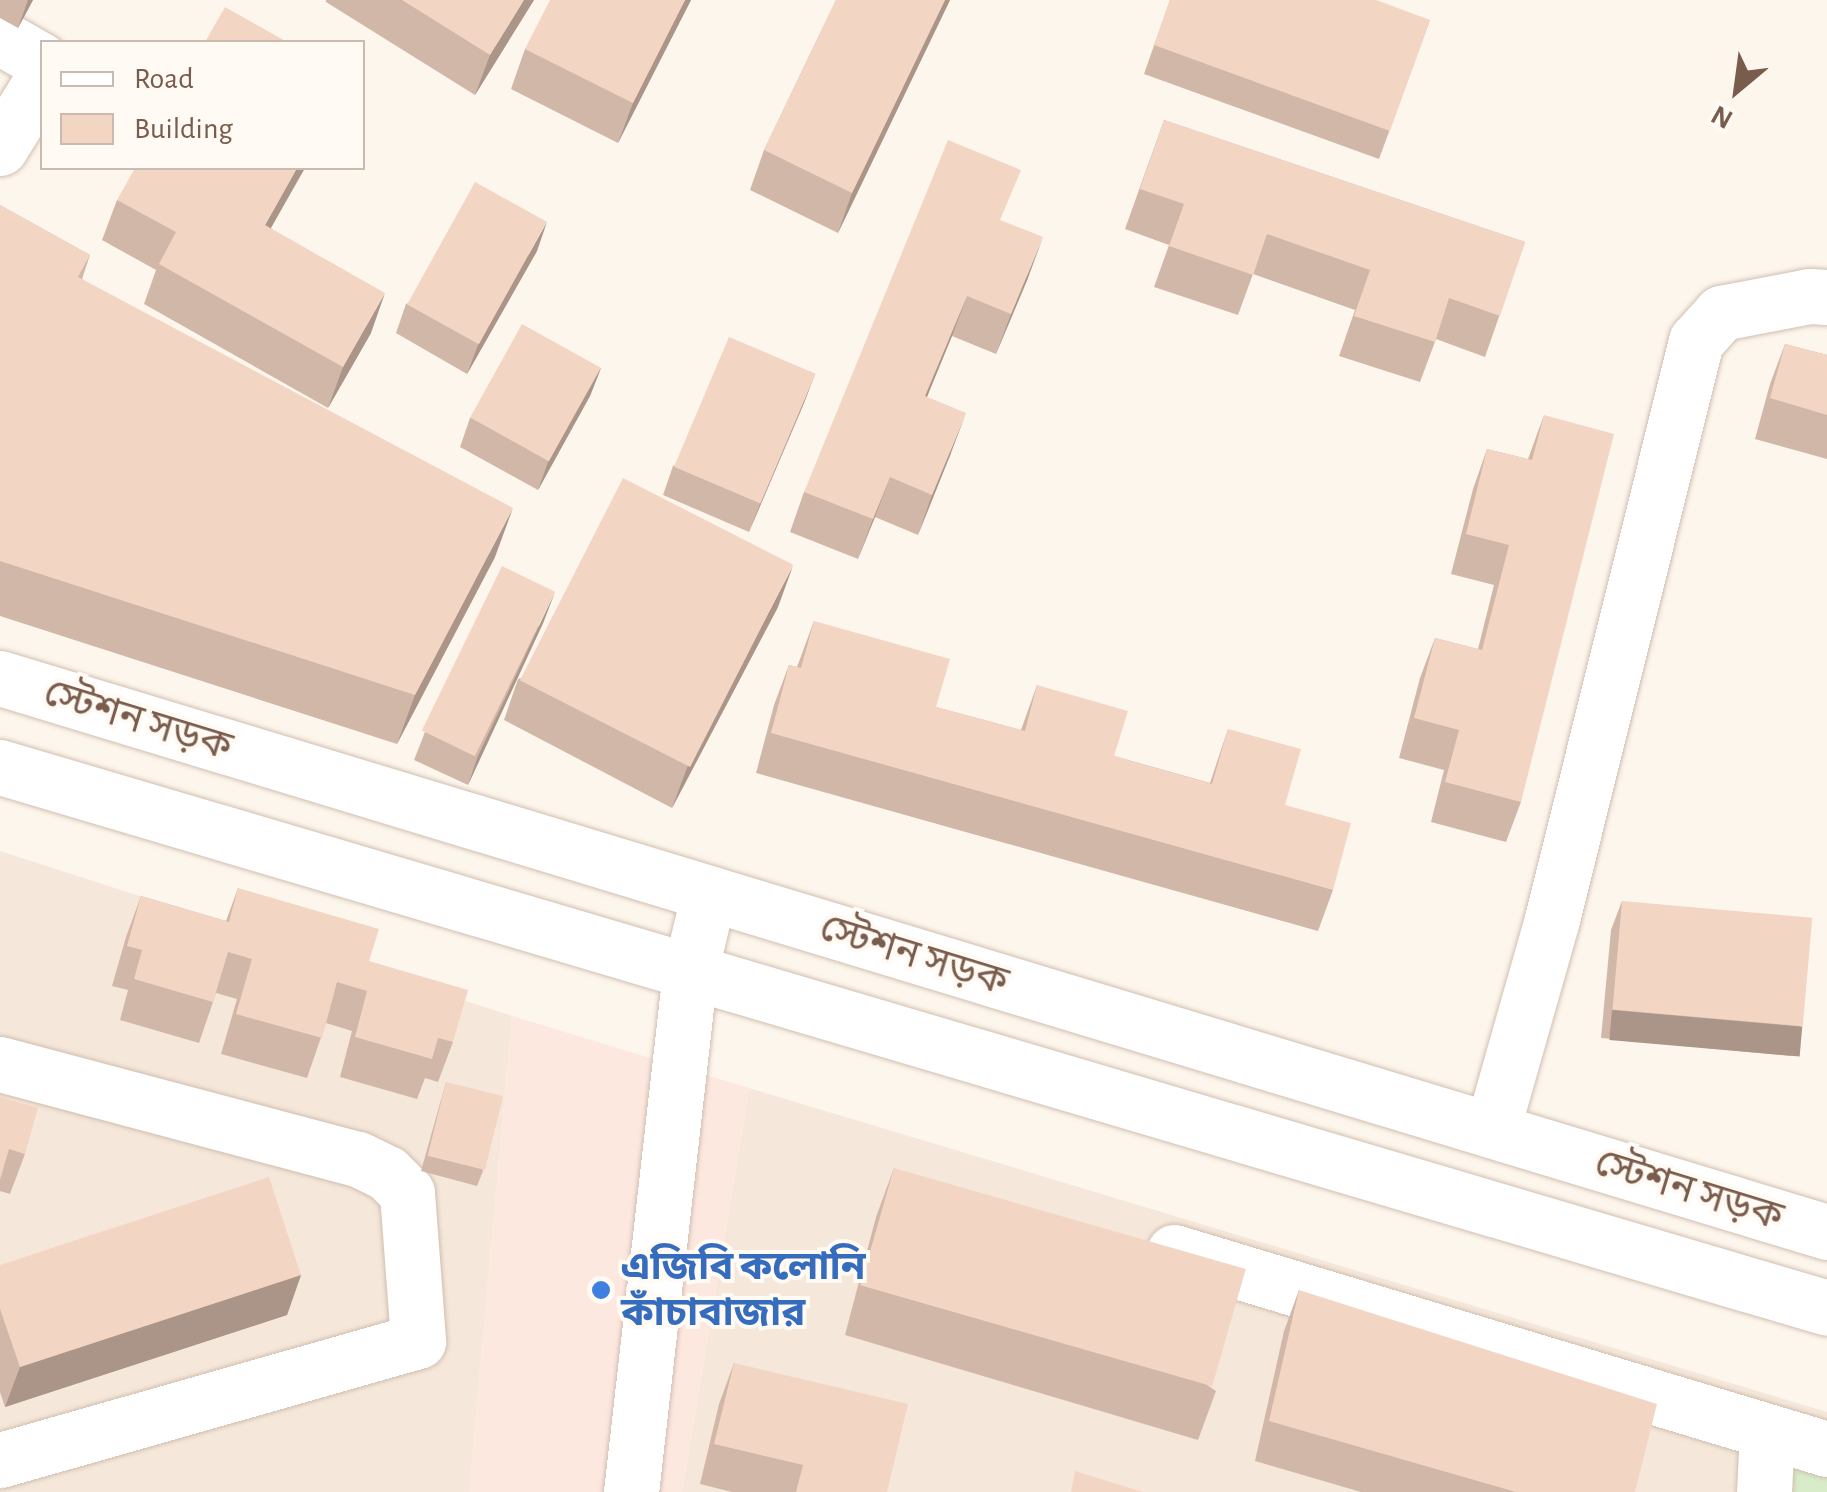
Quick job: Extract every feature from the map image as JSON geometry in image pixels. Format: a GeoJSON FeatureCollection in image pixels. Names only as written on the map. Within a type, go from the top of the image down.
{"type":"FeatureCollection","features":[{"type":"Feature","properties":{"kind":"main road"},"geometry":{"type":"LineString","coordinates":[[0,37],[40,60]]}},
{"type":"Feature","properties":{"kind":"main road"},"geometry":{"type":"LineString","coordinates":[[0,148],[40,83]]}},
{"type":"Feature","properties":{"kind":"main road"},"geometry":{"type":"LineString","coordinates":[[1492,1130],[1552,919],[1696,342],[1721,313],[1809,296],[1827,297]]}},
{"type":"Feature","properties":{"kind":"main road","name":"স্টেশন সড়ক"},"geometry":{"type":"LineString","coordinates":[[0,678],[1827,1232]]}},
{"type":"Feature","properties":{"kind":"main road","name":"স্টেশন সড়ক"},"geometry":{"type":"LineString","coordinates":[[0,767],[1827,1308]]}},
{"type":"Feature","properties":{"kind":"main road"},"geometry":{"type":"LineString","coordinates":[[631,1492],[690,972],[709,892]]}},
{"type":"Feature","properties":{"kind":"main road"},"geometry":{"type":"LineString","coordinates":[[0,1064],[358,1159],[387,1173],[407,1193],[418,1342],[0,1460]]}},
{"type":"Feature","properties":{"kind":"main road"},"geometry":{"type":"LineString","coordinates":[[1122,1237],[1501,1368],[1827,1449]]}},
{"type":"Feature","properties":{"kind":"main road"},"geometry":{"type":"LineString","coordinates":[[1764,1492],[1767,1432]]}},
{"type":"Feature","properties":{"kind":"shaded area"},"geometry":{"type":"Polygon","coordinates":[[[0,851],[512,1016],[469,1492],[0,1492],[0,851]]]}},
{"type":"Feature","properties":{"kind":"shaded area","name":"এজিবি কলোনি কাঁচাবাজার"},"geometry":{"type":"Polygon","coordinates":[[[512,1016],[749,1088],[682,1492],[469,1492],[512,1016]]]}},
{"type":"Feature","properties":{"kind":"shaded area"},"geometry":{"type":"Polygon","coordinates":[[[749,1088],[1827,1412],[1827,1492],[682,1492],[749,1088]]]}},
{"type":"Feature","properties":{"kind":"green space"},"geometry":{"type":"Polygon","coordinates":[[[1781,1462],[1827,1474],[1827,1492],[1782,1492],[1781,1462]]]}},
{"type":"Feature","properties":{"kind":"building"},"geometry":{"type":"Polygon","coordinates":[[[402,0],[524,0],[490,55],[402,0]]]}},
{"type":"Feature","properties":{"kind":"building"},"geometry":{"type":"Polygon","coordinates":[[[550,0],[685,0],[633,103],[525,49],[550,0]]]}},
{"type":"Feature","properties":{"kind":"building"},"geometry":{"type":"Polygon","coordinates":[[[836,0],[945,0],[852,193],[764,150],[836,0]]]}},
{"type":"Feature","properties":{"kind":"building"},"geometry":{"type":"Polygon","coordinates":[[[1170,0],[1376,0],[1430,20],[1390,131],[1154,45],[1170,0]]]}},
{"type":"Feature","properties":{"kind":"building"},"geometry":{"type":"Polygon","coordinates":[[[225,7],[283,40],[206,40],[225,7]]]}},
{"type":"Feature","properties":{"kind":"building"},"geometry":{"type":"Polygon","coordinates":[[[1164,120],[1525,242],[1500,316],[1449,298],[1435,342],[1354,316],[1370,270],[1267,234],[1253,275],[1169,246],[1184,204],[1140,189],[1164,120]]]}},
{"type":"Feature","properties":{"kind":"building"},"geometry":{"type":"Polygon","coordinates":[[[948,140],[1021,170],[1000,220],[1043,237],[1011,314],[967,296],[925,396],[966,413],[932,495],[890,477],[873,519],[804,492],[948,140]]]}},
{"type":"Feature","properties":{"kind":"building"},"geometry":{"type":"Polygon","coordinates":[[[134,170],[296,170],[265,225],[385,293],[343,367],[159,264],[176,232],[117,200],[134,170]]]}},
{"type":"Feature","properties":{"kind":"building"},"geometry":{"type":"Polygon","coordinates":[[[475,182],[547,222],[479,344],[407,304],[475,182]]]}},
{"type":"Feature","properties":{"kind":"building"},"geometry":{"type":"Polygon","coordinates":[[[0,205],[90,255],[78,277],[513,508],[415,695],[0,561],[0,205]]]}},
{"type":"Feature","properties":{"kind":"building"},"geometry":{"type":"Polygon","coordinates":[[[522,324],[601,368],[549,461],[470,418],[522,324]]]}},
{"type":"Feature","properties":{"kind":"building"},"geometry":{"type":"Polygon","coordinates":[[[729,337],[816,374],[760,504],[674,467],[729,337]]]}},
{"type":"Feature","properties":{"kind":"building"},"geometry":{"type":"Polygon","coordinates":[[[1785,344],[1827,355],[1827,415],[1770,398],[1785,344]]]}},
{"type":"Feature","properties":{"kind":"building"},"geometry":{"type":"Polygon","coordinates":[[[1544,415],[1614,434],[1521,802],[1445,782],[1459,730],[1414,718],[1435,638],[1482,650],[1509,545],[1466,534],[1487,449],[1532,460],[1544,415]]]}},
{"type":"Feature","properties":{"kind":"building"},"geometry":{"type":"Polygon","coordinates":[[[623,478],[793,565],[690,767],[520,680],[623,478]]]}},
{"type":"Feature","properties":{"kind":"building"},"geometry":{"type":"Polygon","coordinates":[[[502,566],[555,592],[475,756],[422,730],[502,566]]]}},
{"type":"Feature","properties":{"kind":"building"},"geometry":{"type":"Polygon","coordinates":[[[814,621],[950,659],[936,707],[1025,731],[1037,685],[1128,711],[1114,756],[1212,784],[1228,729],[1301,749],[1285,805],[1351,823],[1333,890],[771,733],[789,665],[801,668],[814,621]]]}},
{"type":"Feature","properties":{"kind":"building"},"geometry":{"type":"Polygon","coordinates":[[[238,888],[379,929],[369,961],[468,990],[453,1042],[438,1038],[432,1059],[355,1037],[367,991],[337,982],[322,1038],[236,1014],[252,959],[228,952],[213,1002],[134,979],[142,950],[127,946],[141,896],[229,922],[238,888]]]}},
{"type":"Feature","properties":{"kind":"building"},"geometry":{"type":"Polygon","coordinates":[[[1622,901],[1812,918],[1803,1026],[1613,1010],[1622,901]]]}},
{"type":"Feature","properties":{"kind":"building"},"geometry":{"type":"Polygon","coordinates":[[[446,1082],[503,1096],[485,1170],[428,1156],[446,1082]]]}},
{"type":"Feature","properties":{"kind":"building"},"geometry":{"type":"Polygon","coordinates":[[[0,1097],[38,1108],[25,1154],[9,1149],[0,1180],[0,1097]]]}},
{"type":"Feature","properties":{"kind":"building"},"geometry":{"type":"Polygon","coordinates":[[[894,1168],[1246,1269],[1212,1386],[860,1285],[894,1168]]]}},
{"type":"Feature","properties":{"kind":"building"},"geometry":{"type":"Polygon","coordinates":[[[269,1177],[301,1275],[20,1367],[0,1309],[0,1265],[269,1177]]]}},
{"type":"Feature","properties":{"kind":"building"},"geometry":{"type":"Polygon","coordinates":[[[1299,1290],[1657,1404],[1635,1492],[1516,1492],[1269,1421],[1299,1290]]]}},
{"type":"Feature","properties":{"kind":"building"},"geometry":{"type":"Polygon","coordinates":[[[734,1363],[908,1404],[887,1492],[796,1492],[803,1465],[714,1444],[734,1363]]]}},
{"type":"Feature","properties":{"kind":"building"},"geometry":{"type":"Polygon","coordinates":[[[1075,1471],[1143,1492],[1071,1492],[1075,1471]]]}},
{"type":"Feature","properties":{"kind":"place","name":"এজিবি কলোনি কাঁচাবাজার"},"geometry":{"type":"Point","coordinates":[601,1290]}}]}
